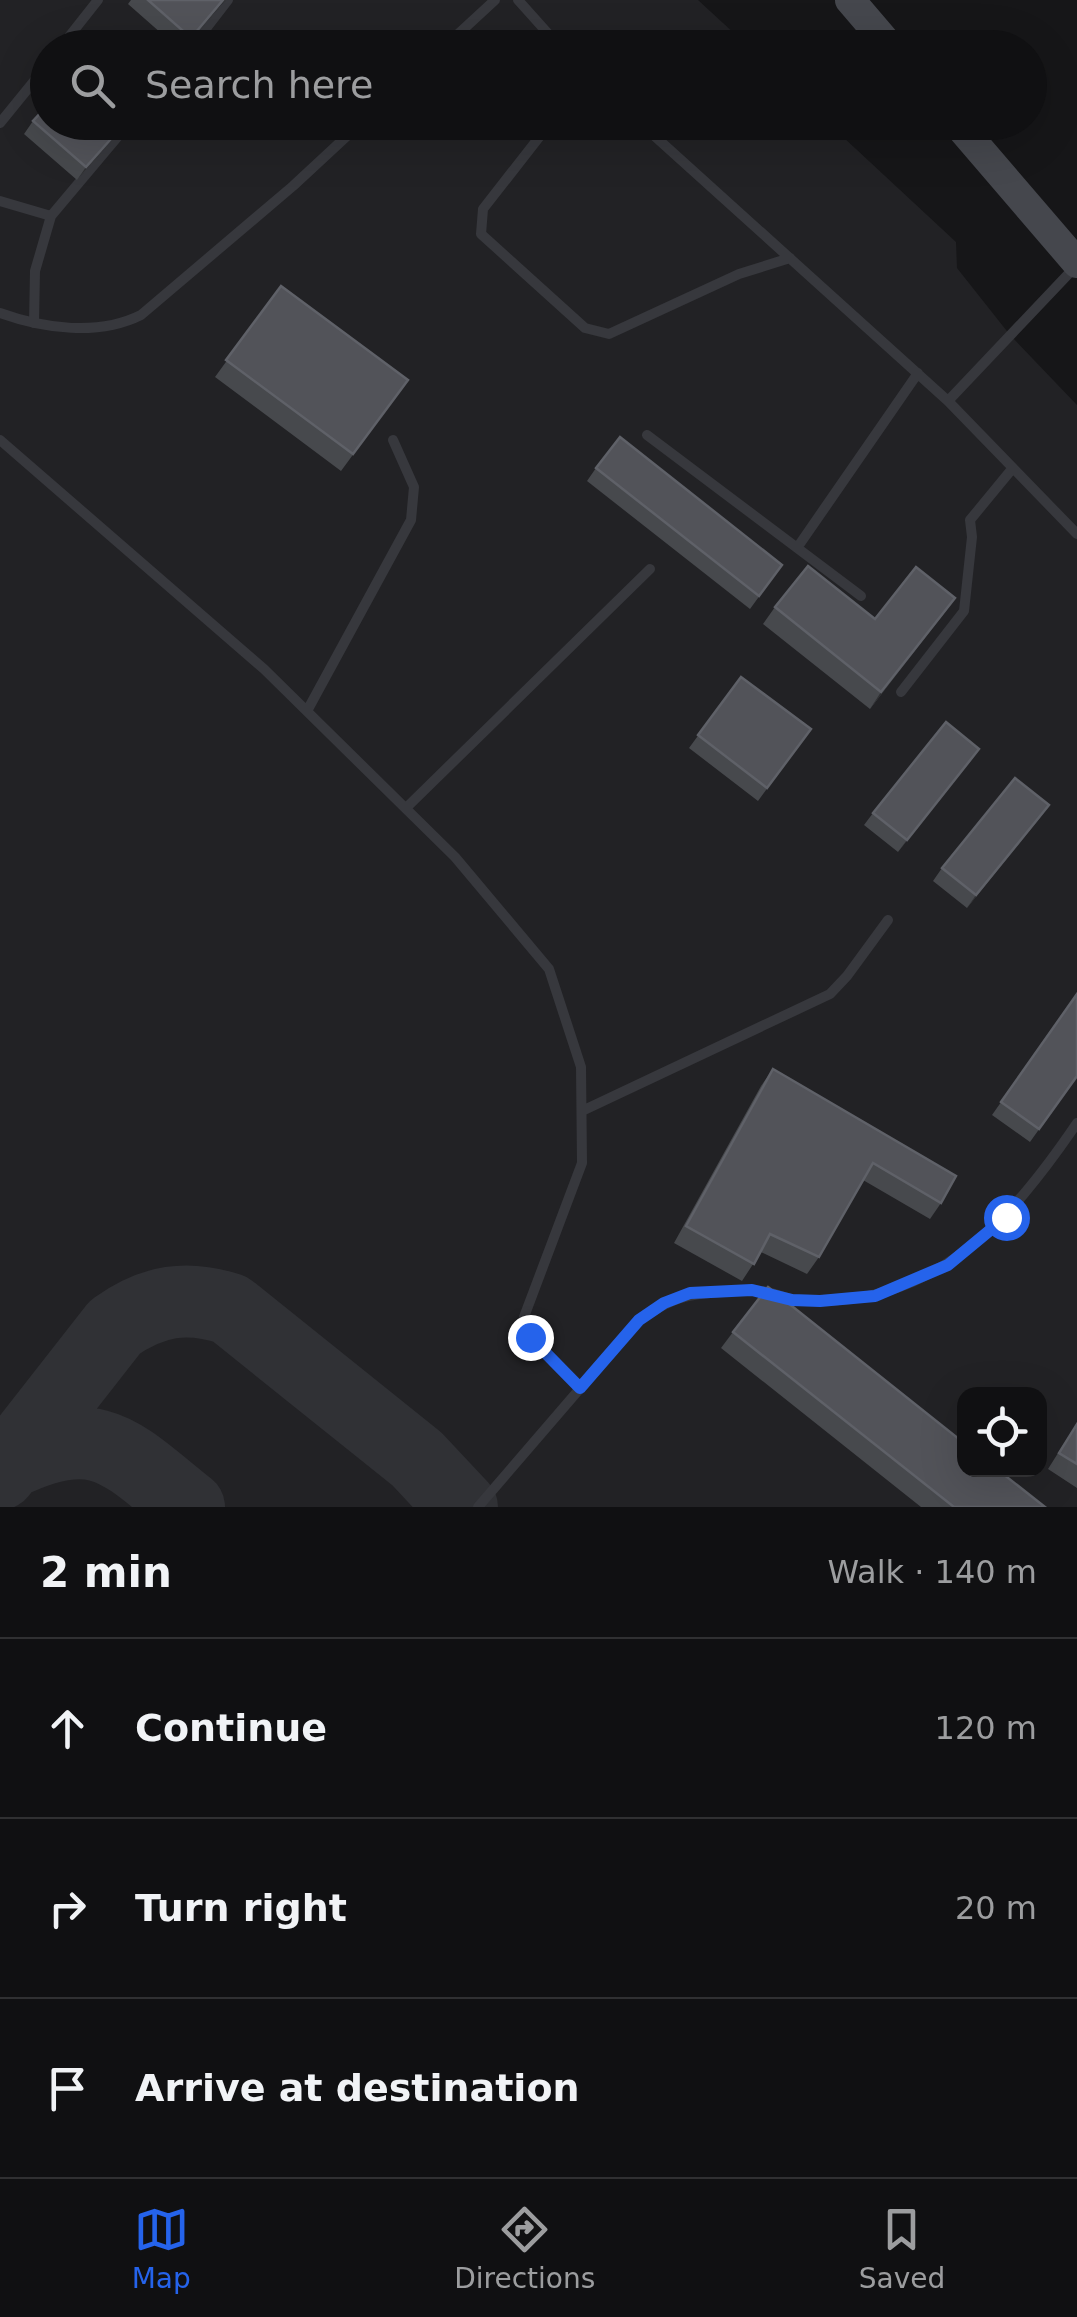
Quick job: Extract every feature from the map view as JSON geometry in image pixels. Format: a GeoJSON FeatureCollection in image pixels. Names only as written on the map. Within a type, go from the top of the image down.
{"type":"FeatureCollection","features":[{"type":"Feature","properties":{"kind":"main road"},"geometry":{"type":"LineString","coordinates":[[850,0],[876,30]]}},
{"type":"Feature","properties":{"kind":"main road"},"geometry":{"type":"LineString","coordinates":[[971,140],[1077,264]]}},
{"type":"Feature","properties":{"kind":"lane"},"geometry":{"type":"LineString","coordinates":[[74,30],[98,0]]}},
{"type":"Feature","properties":{"kind":"lane"},"geometry":{"type":"LineString","coordinates":[[205,30],[228,0]]}},
{"type":"Feature","properties":{"kind":"lane"},"geometry":{"type":"LineString","coordinates":[[462,30],[495,0]]}},
{"type":"Feature","properties":{"kind":"lane"},"geometry":{"type":"LineString","coordinates":[[518,0],[546,30]]}},
{"type":"Feature","properties":{"kind":"lane"},"geometry":{"type":"LineString","coordinates":[[0,124],[30,86]]}},
{"type":"Feature","properties":{"kind":"lane"},"geometry":{"type":"LineString","coordinates":[[34,323],[35,271],[51,216],[115,140]]}},
{"type":"Feature","properties":{"kind":"lane"},"geometry":{"type":"LineString","coordinates":[[0,313],[34,323],[120,326],[141,315],[343,140]]}},
{"type":"Feature","properties":{"kind":"lane"},"geometry":{"type":"LineString","coordinates":[[536,140],[483,209],[482,234],[585,328],[609,334],[739,274],[790,258]]}},
{"type":"Feature","properties":{"kind":"lane"},"geometry":{"type":"LineString","coordinates":[[658,140],[948,400],[1077,534]]}},
{"type":"Feature","properties":{"kind":"lane"},"geometry":{"type":"LineString","coordinates":[[0,201],[51,216]]}},
{"type":"Feature","properties":{"kind":"lane"},"geometry":{"type":"LineString","coordinates":[[948,400],[1077,264]]}},
{"type":"Feature","properties":{"kind":"lane"},"geometry":{"type":"LineString","coordinates":[[797,548],[918,372]]}},
{"type":"Feature","properties":{"kind":"lane"},"geometry":{"type":"LineString","coordinates":[[648,434],[861,596]]}},
{"type":"Feature","properties":{"kind":"lane"},"geometry":{"type":"LineString","coordinates":[[0,440],[264,669],[455,857],[548,969],[581,1067],[582,1163],[524,1318],[530,1337],[580,1388]]}},
{"type":"Feature","properties":{"kind":"lane"},"geometry":{"type":"LineString","coordinates":[[307,711],[411,520],[414,487],[393,440]]}},
{"type":"Feature","properties":{"kind":"lane"},"geometry":{"type":"LineString","coordinates":[[902,692],[964,611],[972,536],[970,520],[1012,470]]}},
{"type":"Feature","properties":{"kind":"lane"},"geometry":{"type":"LineString","coordinates":[[406,808],[650,570]]}},
{"type":"Feature","properties":{"kind":"lane"},"geometry":{"type":"LineString","coordinates":[[582,1111],[830,994],[888,920]]}},
{"type":"Feature","properties":{"kind":"lane"},"geometry":{"type":"LineString","coordinates":[[478,1507],[639,1320],[664,1303],[690,1293],[752,1290],[792,1300],[875,1296],[948,1265],[1006,1217],[1077,1123]]}},
{"type":"Feature","properties":{"kind":"shaded area"},"geometry":{"type":"Polygon","coordinates":[[[0,0],[698,0],[731,30],[30,30],[30,140],[846,140],[956,242],[957,268],[1010,335],[1077,405],[1077,1507],[0,1507],[0,0]]]}},
{"type":"Feature","properties":{"kind":"building"},"geometry":{"type":"Polygon","coordinates":[[[148,0],[223,0],[198,30],[182,30],[148,0]]]}},
{"type":"Feature","properties":{"kind":"building"},"geometry":{"type":"Polygon","coordinates":[[[55,140],[110,140],[86,167],[55,140]]]}},
{"type":"Feature","properties":{"kind":"building"},"geometry":{"type":"Polygon","coordinates":[[[281,286],[408,380],[353,454],[226,360],[281,286]]]}},
{"type":"Feature","properties":{"kind":"building"},"geometry":{"type":"Polygon","coordinates":[[[620,437],[782,565],[759,596],[596,468],[620,437]]]}},
{"type":"Feature","properties":{"kind":"building"},"geometry":{"type":"Polygon","coordinates":[[[808,566],[875,619],[916,567],[955,598],[881,692],[775,607],[808,566]]]}},
{"type":"Feature","properties":{"kind":"building"},"geometry":{"type":"Polygon","coordinates":[[[741,677],[811,729],[767,788],[698,735],[741,677]]]}},
{"type":"Feature","properties":{"kind":"building"},"geometry":{"type":"Polygon","coordinates":[[[946,722],[979,749],[907,840],[873,813],[946,722]]]}},
{"type":"Feature","properties":{"kind":"building"},"geometry":{"type":"Polygon","coordinates":[[[1015,778],[1049,805],[976,895],[942,868],[1015,778]]]}},
{"type":"Feature","properties":{"kind":"building"},"geometry":{"type":"Polygon","coordinates":[[[1077,994],[1077,1076],[1039,1129],[1001,1102],[1077,994]]]}},
{"type":"Feature","properties":{"kind":"building"},"geometry":{"type":"Polygon","coordinates":[[[773,1069],[956,1176],[941,1203],[873,1163],[819,1257],[770,1234],[754,1264],[686,1226],[773,1069]]]}},
{"type":"Feature","properties":{"kind":"building"},"geometry":{"type":"Polygon","coordinates":[[[768,1287],[957,1437],[957,1477],[1007,1477],[1045,1507],[954,1507],[733,1332],[768,1287]]]}},
{"type":"Feature","properties":{"kind":"building"},"geometry":{"type":"Polygon","coordinates":[[[1077,1424],[1077,1464],[1059,1453],[1077,1424]]]}},
{"type":"Feature","properties":{"kind":"taxiway"},"geometry":{"type":"LineString","coordinates":[[0,1474],[115,1327],[143,1311],[185,1301],[230,1309],[417,1459],[462,1507]]}},
{"type":"Feature","properties":{"kind":"taxiway"},"geometry":{"type":"LineString","coordinates":[[9,1463],[65,1444],[107,1448],[189,1507]]}},
{"type":"Feature","properties":{"kind":"route"},"geometry":{"type":"LineString","coordinates":[[530,1337],[580,1388],[639,1320],[664,1303],[690,1293],[752,1290],[792,1300],[875,1296],[948,1265],[1006,1217]]}}]}
